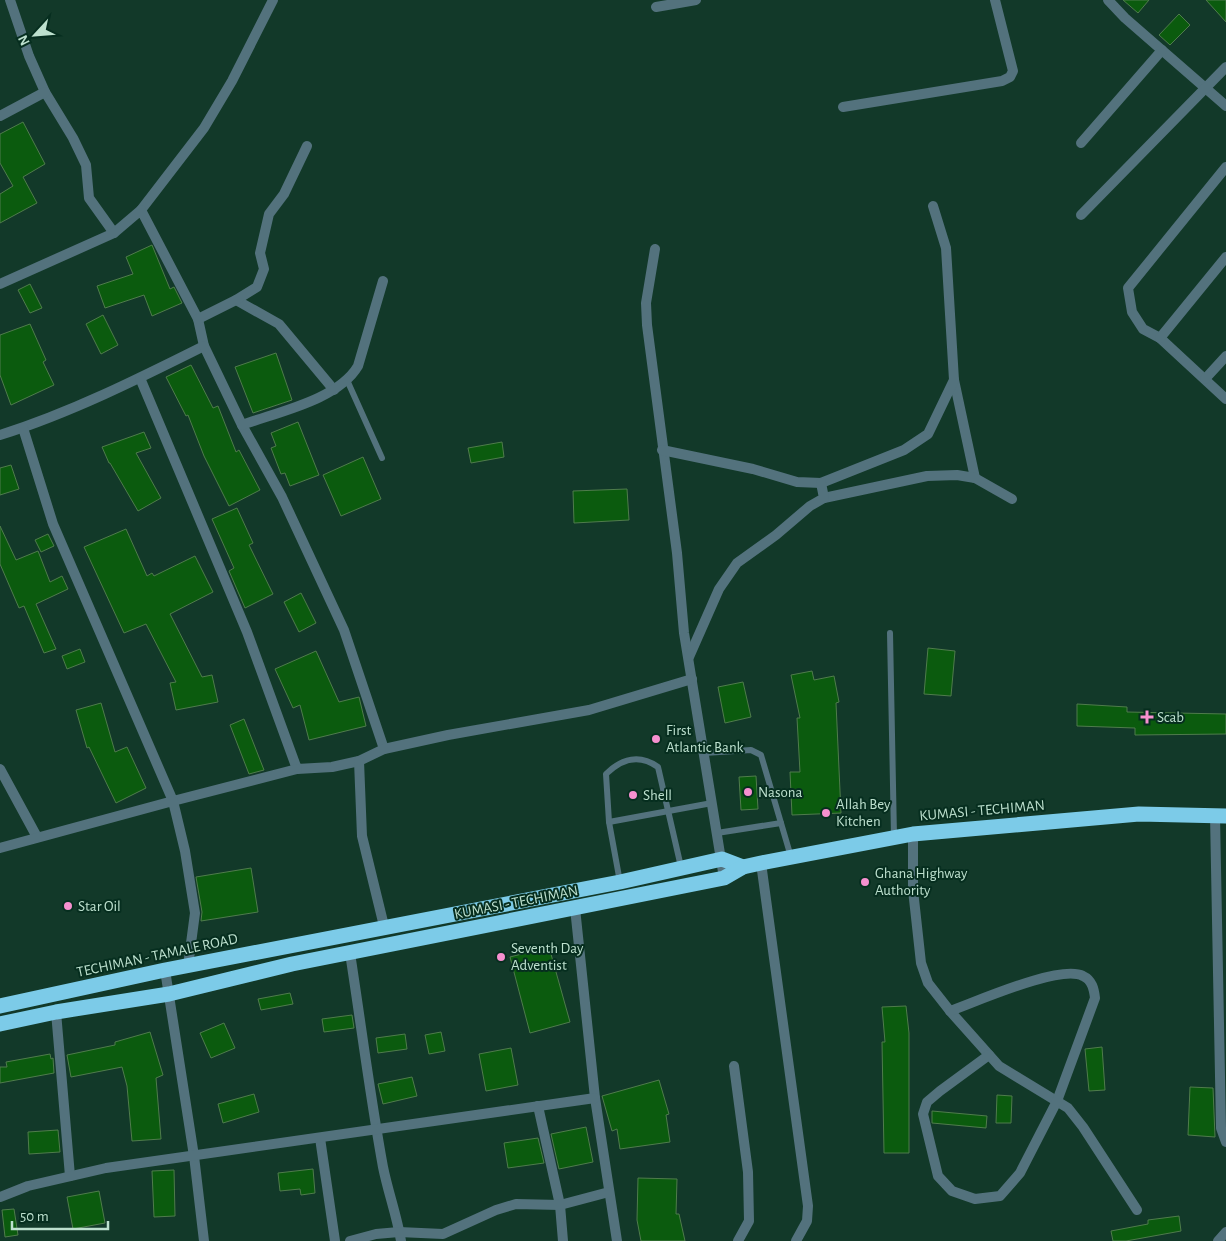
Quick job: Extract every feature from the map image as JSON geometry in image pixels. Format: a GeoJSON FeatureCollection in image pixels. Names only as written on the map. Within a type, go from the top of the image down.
{"type":"FeatureCollection","features":[{"type":"Feature","properties":{"kind":"highway","name":"KUMASI - TECHIMAN"},"geometry":{"type":"LineString","coordinates":[[169,994],[292,964],[724,878],[743,867],[761,863],[913,834],[1139,814],[1221,816]]}},
{"type":"Feature","properties":{"kind":"highway","name":"KUMASI - TECHIMAN"},"geometry":{"type":"LineString","coordinates":[[322,940],[384,926],[620,882],[722,859]]}},
{"type":"Feature","properties":{"kind":"highway"},"geometry":{"type":"LineString","coordinates":[[722,859],[743,867]]}},
{"type":"Feature","properties":{"kind":"highway","name":"TECHIMAN - TAMALE ROAD"},"geometry":{"type":"LineString","coordinates":[[0,1006],[165,970],[322,940]]}},
{"type":"Feature","properties":{"kind":"highway"},"geometry":{"type":"LineString","coordinates":[[0,1024],[56,1012],[169,994]]}},
{"type":"Feature","properties":{"kind":"highway"},"geometry":{"type":"LineString","coordinates":[[30,999],[36,1017]]}},
{"type":"Feature","properties":{"kind":"street"},"geometry":{"type":"LineString","coordinates":[[10,0],[29,56],[45,92],[73,138],[86,165],[89,198],[114,233]]}},
{"type":"Feature","properties":{"kind":"street"},"geometry":{"type":"LineString","coordinates":[[0,284],[114,233],[141,210],[204,128],[232,81],[273,0]]}},
{"type":"Feature","properties":{"kind":"street"},"geometry":{"type":"LineString","coordinates":[[656,7],[696,0]]}},
{"type":"Feature","properties":{"kind":"street"},"geometry":{"type":"LineString","coordinates":[[843,107],[1002,81],[1010,77],[1013,71],[995,0]]}},
{"type":"Feature","properties":{"kind":"street"},"geometry":{"type":"LineString","coordinates":[[1108,0],[1226,106]]}},
{"type":"Feature","properties":{"kind":"street"},"geometry":{"type":"LineString","coordinates":[[1082,143],[1162,50]]}},
{"type":"Feature","properties":{"kind":"street"},"geometry":{"type":"LineString","coordinates":[[1081,215],[1226,67]]}},
{"type":"Feature","properties":{"kind":"street"},"geometry":{"type":"LineString","coordinates":[[0,116],[45,92]]}},
{"type":"Feature","properties":{"kind":"street"},"geometry":{"type":"LineString","coordinates":[[198,319],[257,287],[264,269],[260,253],[269,214],[284,194],[307,146]]}},
{"type":"Feature","properties":{"kind":"street"},"geometry":{"type":"LineString","coordinates":[[1226,167],[1128,288],[1129,300],[1136,321],[1143,330],[1160,338],[1226,399]]}},
{"type":"Feature","properties":{"kind":"street"},"geometry":{"type":"LineString","coordinates":[[933,206],[946,248],[954,380],[975,478]]}},
{"type":"Feature","properties":{"kind":"street"},"geometry":{"type":"LineString","coordinates":[[141,210],[198,319],[204,346],[242,424],[282,497],[344,630],[384,749]]}},
{"type":"Feature","properties":{"kind":"street"},"geometry":{"type":"LineString","coordinates":[[655,248],[646,303],[662,450],[677,553],[688,658],[724,878]]}},
{"type":"Feature","properties":{"kind":"street"},"geometry":{"type":"LineString","coordinates":[[1160,338],[1202,284],[1226,258]]}},
{"type":"Feature","properties":{"kind":"street"},"geometry":{"type":"LineString","coordinates":[[242,424],[334,390],[348,380],[358,366],[383,281]]}},
{"type":"Feature","properties":{"kind":"street"},"geometry":{"type":"LineString","coordinates":[[236,300],[278,324],[334,390]]}},
{"type":"Feature","properties":{"kind":"street"},"geometry":{"type":"LineString","coordinates":[[0,435],[23,428],[140,378],[204,346]]}},
{"type":"Feature","properties":{"kind":"street"},"geometry":{"type":"LineString","coordinates":[[1205,379],[1226,356]]}},
{"type":"Feature","properties":{"kind":"street"},"geometry":{"type":"LineString","coordinates":[[140,378],[247,632],[297,769]]}},
{"type":"Feature","properties":{"kind":"street"},"geometry":{"type":"LineString","coordinates":[[662,450],[753,469],[797,482],[820,483],[904,450],[928,434],[954,380]]}},
{"type":"Feature","properties":{"kind":"street"},"geometry":{"type":"LineString","coordinates":[[23,428],[53,524],[173,801],[185,851],[195,913],[188,966]]}},
{"type":"Feature","properties":{"kind":"street"},"geometry":{"type":"LineString","coordinates":[[688,658],[719,589],[737,563],[776,535],[810,506],[824,498],[927,476],[957,474],[975,478],[1012,499]]}},
{"type":"Feature","properties":{"kind":"street"},"geometry":{"type":"LineString","coordinates":[[820,483],[824,498]]}},
{"type":"Feature","properties":{"kind":"street"},"geometry":{"type":"LineString","coordinates":[[0,848],[297,769],[332,767],[359,760],[384,749],[448,735],[589,710],[692,680]]}},
{"type":"Feature","properties":{"kind":"street"},"geometry":{"type":"LineString","coordinates":[[359,760],[362,836],[384,926]]}},
{"type":"Feature","properties":{"kind":"street"},"geometry":{"type":"LineString","coordinates":[[0,769],[37,837]]}},
{"type":"Feature","properties":{"kind":"street"},"geometry":{"type":"LineString","coordinates":[[1221,816],[1221,1128],[1226,1142]]}},
{"type":"Feature","properties":{"kind":"street"},"geometry":{"type":"LineString","coordinates":[[913,834],[913,890],[922,963],[928,983],[950,1012],[999,1066],[1068,1108],[1083,1127],[1137,1210]]}},
{"type":"Feature","properties":{"kind":"street"},"geometry":{"type":"LineString","coordinates":[[761,863],[808,1206],[807,1221],[796,1241]]}},
{"type":"Feature","properties":{"kind":"street"},"geometry":{"type":"LineString","coordinates":[[574,908],[595,1098],[617,1241]]}},
{"type":"Feature","properties":{"kind":"street"},"geometry":{"type":"LineString","coordinates":[[350,953],[376,1130],[400,1236]]}},
{"type":"Feature","properties":{"kind":"street"},"geometry":{"type":"LineString","coordinates":[[165,970],[194,1156],[204,1241]]}},
{"type":"Feature","properties":{"kind":"street"},"geometry":{"type":"LineString","coordinates":[[950,1012],[1047,976],[1075,973],[1085,976],[1093,985],[1095,998],[1057,1101],[1020,1173],[1000,1196],[975,1199],[952,1191],[938,1176],[923,1114],[927,1102],[990,1055]]}},
{"type":"Feature","properties":{"kind":"street"},"geometry":{"type":"LineString","coordinates":[[56,1012],[70,1176]]}},
{"type":"Feature","properties":{"kind":"street"},"geometry":{"type":"LineString","coordinates":[[734,1066],[748,1172],[749,1221],[738,1241]]}},
{"type":"Feature","properties":{"kind":"street"},"geometry":{"type":"LineString","coordinates":[[0,1197],[28,1186],[106,1168],[595,1098]]}},
{"type":"Feature","properties":{"kind":"street"},"geometry":{"type":"LineString","coordinates":[[538,1106],[560,1205],[564,1241]]}},
{"type":"Feature","properties":{"kind":"street"},"geometry":{"type":"LineString","coordinates":[[320,1138],[335,1241]]}},
{"type":"Feature","properties":{"kind":"street"},"geometry":{"type":"LineString","coordinates":[[350,1241],[376,1234],[400,1236],[443,1234],[496,1210],[516,1204],[560,1205],[609,1192]]}},
{"type":"Feature","properties":{"kind":"street"},"geometry":{"type":"LineString","coordinates":[[1218,1241],[1226,1232]]}},
{"type":"Feature","properties":{"kind":"lane"},"geometry":{"type":"LineString","coordinates":[[348,380],[382,458]]}},
{"type":"Feature","properties":{"kind":"lane"},"geometry":{"type":"LineString","coordinates":[[890,633],[894,838]]}},
{"type":"Feature","properties":{"kind":"lane"},"geometry":{"type":"LineString","coordinates":[[704,753],[751,750],[761,755],[791,857]]}},
{"type":"Feature","properties":{"kind":"lane"},"geometry":{"type":"LineString","coordinates":[[620,882],[609,822],[606,774],[614,766],[625,760],[647,759],[658,767],[670,811],[681,868]]}},
{"type":"Feature","properties":{"kind":"lane"},"geometry":{"type":"LineString","coordinates":[[609,822],[712,803]]}},
{"type":"Feature","properties":{"kind":"lane"},"geometry":{"type":"LineString","coordinates":[[717,833],[781,823]]}},
{"type":"Feature","properties":{"kind":"building"},"geometry":{"type":"Polygon","coordinates":[[[1123,0],[1149,0],[1138,13],[1123,0]]]}},
{"type":"Feature","properties":{"kind":"building"},"geometry":{"type":"Polygon","coordinates":[[[1206,0],[1226,0],[1226,22],[1206,0]]]}},
{"type":"Feature","properties":{"kind":"building"},"geometry":{"type":"Polygon","coordinates":[[[1179,14],[1190,25],[1170,45],[1159,35],[1179,14]]]}},
{"type":"Feature","properties":{"kind":"building"},"geometry":{"type":"Polygon","coordinates":[[[23,122],[45,164],[23,177],[37,203],[0,223],[0,194],[13,186],[0,163],[0,134],[23,122]]]}},
{"type":"Feature","properties":{"kind":"building"},"geometry":{"type":"Polygon","coordinates":[[[152,245],[170,289],[174,287],[182,303],[152,316],[144,295],[105,308],[97,286],[133,274],[126,257],[152,245]]]}},
{"type":"Feature","properties":{"kind":"building"},"geometry":{"type":"Polygon","coordinates":[[[30,284],[42,308],[30,313],[18,290],[30,284]]]}},
{"type":"Feature","properties":{"kind":"building"},"geometry":{"type":"Polygon","coordinates":[[[103,315],[118,345],[101,354],[86,324],[103,315]]]}},
{"type":"Feature","properties":{"kind":"building"},"geometry":{"type":"Polygon","coordinates":[[[30,324],[46,360],[43,362],[54,385],[11,405],[0,375],[0,335],[30,324]]]}},
{"type":"Feature","properties":{"kind":"building"},"geometry":{"type":"Polygon","coordinates":[[[276,353],[292,400],[253,413],[235,367],[276,353]]]}},
{"type":"Feature","properties":{"kind":"building"},"geometry":{"type":"Polygon","coordinates":[[[191,365],[213,408],[218,406],[236,452],[239,450],[260,490],[229,506],[204,456],[188,415],[186,416],[166,377],[191,365]]]}},
{"type":"Feature","properties":{"kind":"building"},"geometry":{"type":"Polygon","coordinates":[[[298,422],[319,475],[290,486],[285,473],[281,474],[271,448],[276,446],[271,433],[298,422]]]}},
{"type":"Feature","properties":{"kind":"building"},"geometry":{"type":"Polygon","coordinates":[[[144,432],[151,448],[136,453],[161,498],[138,511],[109,463],[102,447],[144,432]]]}},
{"type":"Feature","properties":{"kind":"building"},"geometry":{"type":"Polygon","coordinates":[[[502,442],[504,457],[471,463],[468,448],[502,442]]]}},
{"type":"Feature","properties":{"kind":"building"},"geometry":{"type":"Polygon","coordinates":[[[363,457],[381,499],[341,516],[323,475],[363,457]]]}},
{"type":"Feature","properties":{"kind":"building"},"geometry":{"type":"Polygon","coordinates":[[[11,465],[19,489],[0,495],[0,468],[11,465]]]}},
{"type":"Feature","properties":{"kind":"building"},"geometry":{"type":"Polygon","coordinates":[[[627,489],[629,520],[574,523],[573,491],[627,489]]]}},
{"type":"Feature","properties":{"kind":"building"},"geometry":{"type":"Polygon","coordinates":[[[237,508],[253,543],[249,545],[273,594],[245,608],[229,571],[234,568],[212,519],[237,508]]]}},
{"type":"Feature","properties":{"kind":"building"},"geometry":{"type":"Polygon","coordinates":[[[0,526],[16,560],[38,551],[50,582],[62,576],[68,589],[36,604],[56,649],[44,653],[24,606],[19,608],[0,564],[0,526]]]}},
{"type":"Feature","properties":{"kind":"building"},"geometry":{"type":"Polygon","coordinates":[[[126,529],[147,576],[152,573],[154,576],[195,556],[213,592],[170,614],[202,677],[212,675],[218,702],[176,710],[170,683],[176,682],[146,624],[124,633],[84,547],[126,529]]]}},
{"type":"Feature","properties":{"kind":"building"},"geometry":{"type":"Polygon","coordinates":[[[48,534],[54,546],[41,552],[35,540],[48,534]]]}},
{"type":"Feature","properties":{"kind":"building"},"geometry":{"type":"Polygon","coordinates":[[[301,593],[316,623],[299,632],[284,602],[301,593]]]}},
{"type":"Feature","properties":{"kind":"building"},"geometry":{"type":"Polygon","coordinates":[[[928,648],[955,651],[951,696],[924,694],[928,648]]]}},
{"type":"Feature","properties":{"kind":"building"},"geometry":{"type":"Polygon","coordinates":[[[80,649],[85,662],[67,669],[62,656],[80,649]]]}},
{"type":"Feature","properties":{"kind":"building"},"geometry":{"type":"Polygon","coordinates":[[[316,651],[339,702],[359,697],[366,726],[309,740],[300,705],[293,708],[275,669],[316,651]]]}},
{"type":"Feature","properties":{"kind":"building"},"geometry":{"type":"Polygon","coordinates":[[[812,671],[814,680],[834,676],[839,702],[836,703],[841,813],[792,815],[790,772],[800,772],[797,718],[800,718],[791,675],[812,671]]]}},
{"type":"Feature","properties":{"kind":"building"},"geometry":{"type":"Polygon","coordinates":[[[743,682],[751,717],[725,723],[718,687],[743,682]]]}},
{"type":"Feature","properties":{"kind":"building"},"geometry":{"type":"Polygon","coordinates":[[[101,703],[115,752],[127,747],[146,788],[116,803],[89,747],[87,748],[76,710],[101,703]]]}},
{"type":"Feature","properties":{"kind":"building"},"geometry":{"type":"Polygon","coordinates":[[[1077,704],[1127,707],[1127,712],[1226,714],[1226,734],[1135,735],[1135,728],[1077,726],[1077,704]]]}},
{"type":"Feature","properties":{"kind":"building"},"geometry":{"type":"Polygon","coordinates":[[[244,719],[264,770],[249,774],[230,725],[244,719]]]}},
{"type":"Feature","properties":{"kind":"building"},"geometry":{"type":"Polygon","coordinates":[[[756,776],[758,809],[741,810],[739,777],[756,776]]]}},
{"type":"Feature","properties":{"kind":"building"},"geometry":{"type":"Polygon","coordinates":[[[251,868],[258,912],[201,921],[202,912],[196,877],[251,868]]]}},
{"type":"Feature","properties":{"kind":"building"},"geometry":{"type":"Polygon","coordinates":[[[549,947],[570,1022],[530,1033],[510,957],[549,947]]]}},
{"type":"Feature","properties":{"kind":"building"},"geometry":{"type":"Polygon","coordinates":[[[290,993],[293,1004],[261,1010],[258,999],[290,993]]]}},
{"type":"Feature","properties":{"kind":"building"},"geometry":{"type":"Polygon","coordinates":[[[906,1006],[909,1033],[909,1153],[884,1153],[882,1042],[885,1042],[882,1007],[906,1006]]]}},
{"type":"Feature","properties":{"kind":"building"},"geometry":{"type":"Polygon","coordinates":[[[352,1015],[354,1028],[324,1032],[322,1019],[352,1015]]]}},
{"type":"Feature","properties":{"kind":"building"},"geometry":{"type":"Polygon","coordinates":[[[224,1023],[235,1048],[211,1058],[200,1033],[224,1023]]]}},
{"type":"Feature","properties":{"kind":"building"},"geometry":{"type":"Polygon","coordinates":[[[150,1032],[163,1075],[156,1078],[161,1139],[132,1141],[127,1086],[122,1067],[71,1077],[67,1055],[115,1045],[115,1042],[150,1032]]]}},
{"type":"Feature","properties":{"kind":"building"},"geometry":{"type":"Polygon","coordinates":[[[441,1032],[445,1051],[429,1054],[425,1035],[441,1032]]]}},
{"type":"Feature","properties":{"kind":"building"},"geometry":{"type":"Polygon","coordinates":[[[405,1034],[407,1049],[378,1053],[376,1038],[405,1034]]]}},
{"type":"Feature","properties":{"kind":"building"},"geometry":{"type":"Polygon","coordinates":[[[1102,1047],[1105,1090],[1089,1091],[1085,1049],[1102,1047]]]}},
{"type":"Feature","properties":{"kind":"building"},"geometry":{"type":"Polygon","coordinates":[[[511,1048],[518,1085],[486,1091],[479,1054],[511,1048]]]}},
{"type":"Feature","properties":{"kind":"building"},"geometry":{"type":"Polygon","coordinates":[[[50,1054],[51,1059],[53,1058],[54,1073],[0,1083],[0,1067],[7,1067],[6,1062],[50,1054]]]}},
{"type":"Feature","properties":{"kind":"building"},"geometry":{"type":"Polygon","coordinates":[[[412,1077],[417,1096],[383,1104],[378,1084],[412,1077]]]}},
{"type":"Feature","properties":{"kind":"building"},"geometry":{"type":"Polygon","coordinates":[[[659,1080],[669,1114],[666,1115],[670,1142],[620,1149],[617,1129],[612,1131],[602,1096],[659,1080]]]}},
{"type":"Feature","properties":{"kind":"building"},"geometry":{"type":"Polygon","coordinates":[[[1190,1087],[1213,1088],[1215,1137],[1188,1135],[1190,1087]]]}},
{"type":"Feature","properties":{"kind":"building"},"geometry":{"type":"Polygon","coordinates":[[[254,1094],[259,1112],[223,1123],[218,1104],[254,1094]]]}},
{"type":"Feature","properties":{"kind":"building"},"geometry":{"type":"Polygon","coordinates":[[[997,1095],[1012,1096],[1011,1123],[996,1123],[997,1095]]]}},
{"type":"Feature","properties":{"kind":"building"},"geometry":{"type":"Polygon","coordinates":[[[932,1111],[987,1116],[986,1128],[932,1123],[932,1111]]]}},
{"type":"Feature","properties":{"kind":"building"},"geometry":{"type":"Polygon","coordinates":[[[586,1127],[593,1162],[559,1169],[551,1134],[586,1127]]]}},
{"type":"Feature","properties":{"kind":"building"},"geometry":{"type":"Polygon","coordinates":[[[58,1130],[60,1152],[29,1154],[28,1132],[58,1130]]]}},
{"type":"Feature","properties":{"kind":"building"},"geometry":{"type":"Polygon","coordinates":[[[538,1138],[544,1163],[508,1168],[504,1143],[538,1138]]]}},
{"type":"Feature","properties":{"kind":"building"},"geometry":{"type":"Polygon","coordinates":[[[313,1169],[315,1193],[301,1195],[300,1189],[280,1191],[278,1173],[313,1169]]]}},
{"type":"Feature","properties":{"kind":"building"},"geometry":{"type":"Polygon","coordinates":[[[174,1170],[175,1216],[154,1217],[152,1171],[174,1170]]]}},
{"type":"Feature","properties":{"kind":"building"},"geometry":{"type":"Polygon","coordinates":[[[638,1178],[677,1179],[676,1214],[679,1214],[685,1241],[641,1241],[637,1220],[638,1178]]]}},
{"type":"Feature","properties":{"kind":"building"},"geometry":{"type":"Polygon","coordinates":[[[99,1191],[105,1223],[73,1229],[67,1197],[99,1191]]]}},
{"type":"Feature","properties":{"kind":"building"},"geometry":{"type":"Polygon","coordinates":[[[14,1209],[18,1235],[5,1237],[2,1210],[14,1209]]]}},
{"type":"Feature","properties":{"kind":"building"},"geometry":{"type":"Polygon","coordinates":[[[1179,1216],[1181,1231],[1126,1241],[1113,1241],[1111,1231],[1148,1224],[1148,1220],[1179,1216]]]}},
{"type":"Feature","properties":{"kind":"place","name":"Scab"},"geometry":{"type":"Point","coordinates":[1147,717]}},
{"type":"Feature","properties":{"kind":"place","name":"First Atlantic Bank"},"geometry":{"type":"Point","coordinates":[656,739]}},
{"type":"Feature","properties":{"kind":"place","name":"Nasona"},"geometry":{"type":"Point","coordinates":[748,792]}},
{"type":"Feature","properties":{"kind":"place","name":"Shell"},"geometry":{"type":"Point","coordinates":[633,795]}},
{"type":"Feature","properties":{"kind":"place","name":"Allah Bey Kitchen"},"geometry":{"type":"Point","coordinates":[826,813]}},
{"type":"Feature","properties":{"kind":"place","name":"Ghana Highway Authority"},"geometry":{"type":"Point","coordinates":[865,882]}},
{"type":"Feature","properties":{"kind":"place","name":"Star Oil"},"geometry":{"type":"Point","coordinates":[68,906]}},
{"type":"Feature","properties":{"kind":"place","name":"Seventh Day Adventist"},"geometry":{"type":"Point","coordinates":[501,957]}}]}
